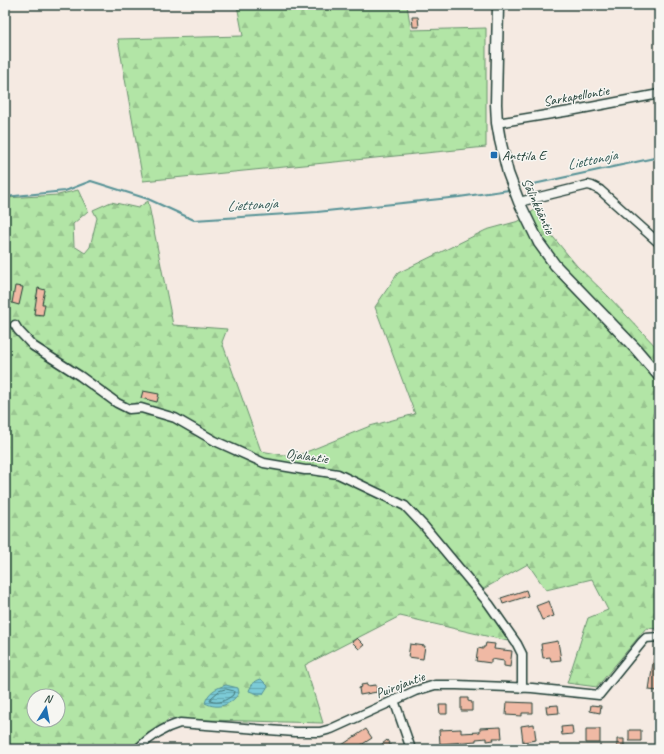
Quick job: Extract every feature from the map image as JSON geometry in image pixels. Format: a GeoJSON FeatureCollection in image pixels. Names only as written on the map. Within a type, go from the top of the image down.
{"type":"FeatureCollection","features":[{"type":"Feature","properties":{"kind":"street","name":"Sälinkääntie"},"geometry":{"type":"LineString","coordinates":[[498,5],[497,123],[508,173],[519,202],[539,243],[555,265],[635,348],[659,376]]}},
{"type":"Feature","properties":{"kind":"street","name":"Sarkapellontie"},"geometry":{"type":"LineString","coordinates":[[497,123],[659,94]]}},
{"type":"Feature","properties":{"kind":"street"},"geometry":{"type":"LineString","coordinates":[[519,202],[588,185],[592,186],[600,190],[659,243]]}},
{"type":"Feature","properties":{"kind":"street","name":"Ojalantie"},"geometry":{"type":"LineString","coordinates":[[15,325],[33,346],[80,376],[117,403],[129,409],[141,408],[175,418],[215,441],[264,463],[338,474],[405,506],[424,526],[489,604],[517,644],[522,654],[522,688]]}},
{"type":"Feature","properties":{"kind":"street","name":"Puirojantie"},"geometry":{"type":"LineString","coordinates":[[138,749],[149,737],[170,726],[180,723],[295,732],[320,732],[332,729],[415,691],[435,685],[522,688],[599,695],[606,689],[646,638],[659,637]]}},
{"type":"Feature","properties":{"kind":"street"},"geometry":{"type":"LineString","coordinates":[[394,700],[410,749]]}},
{"type":"Feature","properties":{"kind":"green space"},"geometry":{"type":"Polygon","coordinates":[[[237,5],[407,5],[411,30],[486,28],[486,147],[143,181],[118,39],[243,36],[237,5]]]}},
{"type":"Feature","properties":{"kind":"green space"},"geometry":{"type":"Polygon","coordinates":[[[78,190],[88,211],[73,224],[74,246],[85,253],[90,247],[97,218],[93,210],[111,202],[138,208],[148,201],[173,325],[227,329],[222,342],[261,451],[294,457],[370,426],[415,414],[375,307],[398,273],[486,230],[519,221],[536,209],[549,232],[577,266],[608,296],[659,350],[659,629],[646,628],[597,687],[567,683],[588,618],[608,610],[592,579],[546,590],[528,564],[476,593],[512,642],[400,616],[305,665],[323,723],[169,719],[131,749],[5,749],[5,198],[58,195],[78,190]]]}},
{"type":"Feature","properties":{"kind":"water"},"geometry":{"type":"Polygon","coordinates":[[[261,679],[268,686],[263,694],[249,691],[256,681],[261,679]]]}},
{"type":"Feature","properties":{"kind":"water"},"geometry":{"type":"Polygon","coordinates":[[[226,685],[238,688],[239,693],[232,701],[219,706],[205,703],[208,696],[213,691],[226,685]]]}},
{"type":"Feature","properties":{"kind":"building"},"geometry":{"type":"Polygon","coordinates":[[[412,17],[418,17],[419,27],[413,27],[412,17]]]}},
{"type":"Feature","properties":{"kind":"building"},"geometry":{"type":"Polygon","coordinates":[[[15,286],[23,287],[19,305],[12,303],[15,286]]]}},
{"type":"Feature","properties":{"kind":"building"},"geometry":{"type":"Polygon","coordinates":[[[38,288],[45,290],[42,304],[45,304],[43,315],[34,314],[38,288]]]}},
{"type":"Feature","properties":{"kind":"building"},"geometry":{"type":"Polygon","coordinates":[[[143,391],[159,394],[157,402],[141,398],[143,391]]]}},
{"type":"Feature","properties":{"kind":"building"},"geometry":{"type":"Polygon","coordinates":[[[526,590],[528,596],[503,604],[501,598],[526,590]]]}},
{"type":"Feature","properties":{"kind":"building"},"geometry":{"type":"Polygon","coordinates":[[[549,601],[554,616],[542,620],[536,606],[549,601]]]}},
{"type":"Feature","properties":{"kind":"building"},"geometry":{"type":"Polygon","coordinates":[[[357,638],[364,645],[359,649],[352,642],[357,638]]]}},
{"type":"Feature","properties":{"kind":"building"},"geometry":{"type":"Polygon","coordinates":[[[558,641],[561,660],[551,661],[550,657],[543,658],[541,644],[558,641]]]}},
{"type":"Feature","properties":{"kind":"building"},"geometry":{"type":"Polygon","coordinates":[[[486,643],[495,644],[494,649],[512,651],[510,667],[504,666],[504,661],[491,659],[491,663],[476,661],[478,648],[483,649],[486,643]]]}},
{"type":"Feature","properties":{"kind":"building"},"geometry":{"type":"Polygon","coordinates":[[[410,644],[425,646],[423,659],[408,657],[410,644]]]}},
{"type":"Feature","properties":{"kind":"building"},"geometry":{"type":"Polygon","coordinates":[[[655,649],[659,649],[658,691],[649,690],[655,649]]]}},
{"type":"Feature","properties":{"kind":"building"},"geometry":{"type":"Polygon","coordinates":[[[367,684],[367,686],[376,685],[377,692],[360,695],[359,688],[362,687],[361,685],[367,684]]]}},
{"type":"Feature","properties":{"kind":"building"},"geometry":{"type":"Polygon","coordinates":[[[461,698],[468,698],[468,701],[472,702],[472,711],[461,711],[461,698]]]}},
{"type":"Feature","properties":{"kind":"building"},"geometry":{"type":"Polygon","coordinates":[[[507,702],[533,703],[533,713],[522,713],[522,716],[506,715],[507,702]]]}},
{"type":"Feature","properties":{"kind":"building"},"geometry":{"type":"Polygon","coordinates":[[[439,705],[447,705],[447,714],[440,714],[439,705]]]}},
{"type":"Feature","properties":{"kind":"building"},"geometry":{"type":"Polygon","coordinates":[[[558,705],[559,713],[547,714],[546,706],[558,705]]]}},
{"type":"Feature","properties":{"kind":"building"},"geometry":{"type":"Polygon","coordinates":[[[591,705],[601,706],[600,713],[590,711],[591,705]]]}},
{"type":"Feature","properties":{"kind":"building"},"geometry":{"type":"Polygon","coordinates":[[[534,724],[536,740],[523,742],[521,726],[534,724]]]}},
{"type":"Feature","properties":{"kind":"building"},"geometry":{"type":"Polygon","coordinates":[[[572,726],[573,734],[562,735],[561,727],[572,726]]]}},
{"type":"Feature","properties":{"kind":"building"},"geometry":{"type":"Polygon","coordinates":[[[501,727],[502,738],[493,738],[494,740],[487,741],[487,738],[476,739],[476,741],[440,744],[439,730],[461,729],[461,733],[480,732],[480,728],[501,727]]]}},
{"type":"Feature","properties":{"kind":"building"},"geometry":{"type":"Polygon","coordinates":[[[366,729],[372,738],[355,749],[336,749],[366,729]]]}},
{"type":"Feature","properties":{"kind":"building"},"geometry":{"type":"Polygon","coordinates":[[[586,729],[600,729],[600,743],[586,743],[586,729]]]}},
{"type":"Feature","properties":{"kind":"building"},"geometry":{"type":"Polygon","coordinates":[[[629,730],[641,730],[641,741],[629,741],[629,730]]]}},
{"type":"Feature","properties":{"kind":"building"},"geometry":{"type":"Polygon","coordinates":[[[617,739],[624,739],[624,747],[617,747],[617,739]]]}},
{"type":"Feature","properties":{"kind":"building"},"geometry":{"type":"Polygon","coordinates":[[[387,740],[393,749],[376,749],[387,740]]]}},
{"type":"Feature","properties":{"kind":"waterway","name":"Liettonoja"},"geometry":{"type":"LineString","coordinates":[[529,185],[659,157]]}},
{"type":"Feature","properties":{"kind":"waterway","name":"Liettonoja"},"geometry":{"type":"LineString","coordinates":[[5,197],[65,191],[91,181],[148,199],[194,220],[317,212],[459,197],[509,190]]}},
{"type":"Feature","properties":{"kind":"place","name":"Anttila E"},"geometry":{"type":"Point","coordinates":[494,155]}}]}
